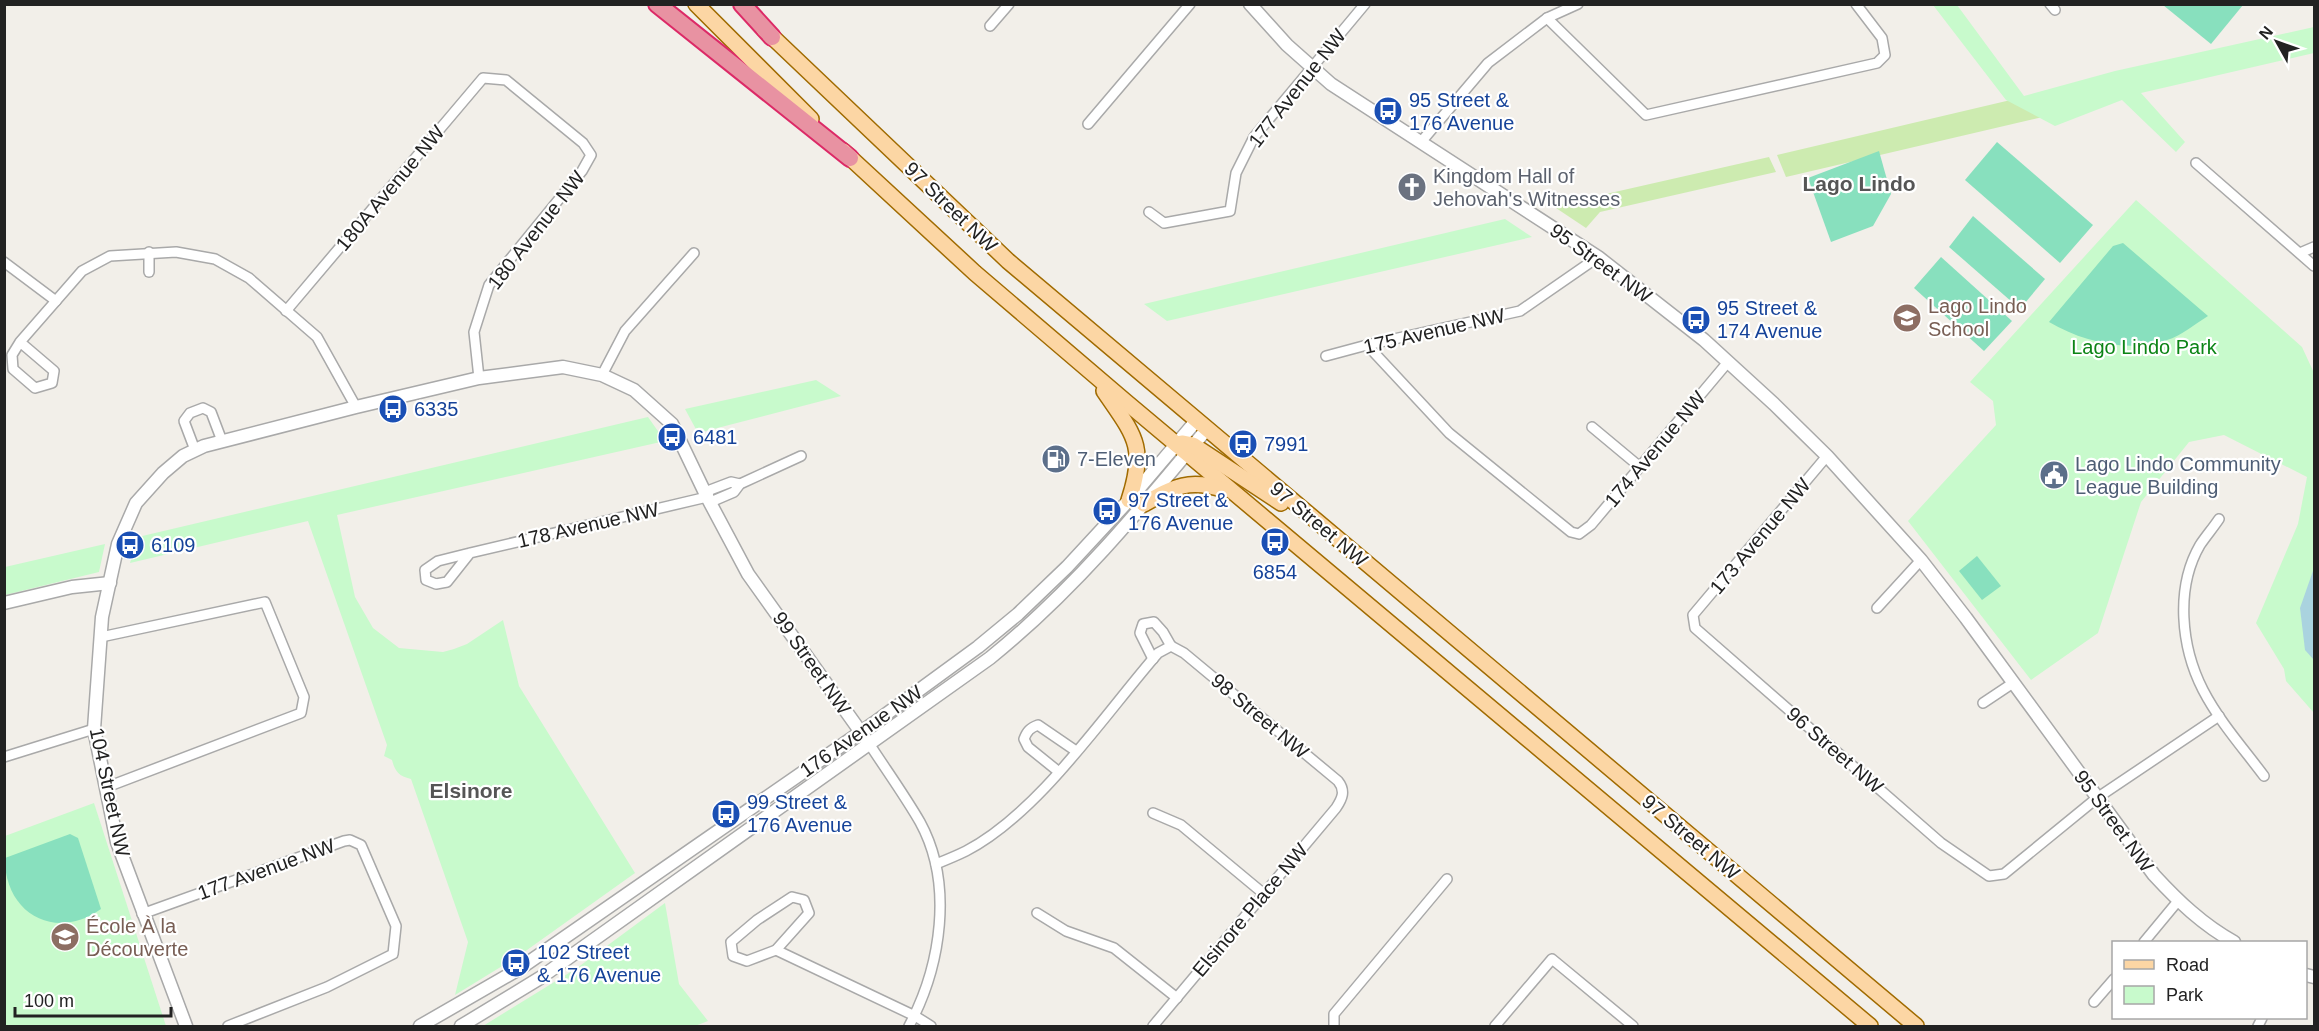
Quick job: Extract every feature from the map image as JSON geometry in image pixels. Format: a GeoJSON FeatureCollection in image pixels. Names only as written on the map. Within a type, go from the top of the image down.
{"type":"FeatureCollection","features":[{"type":"Feature","properties":{"kind":"highway"},"geometry":{"type":"LineString","coordinates":[[657,4],[850,158]]}},
{"type":"Feature","properties":{"kind":"highway"},"geometry":{"type":"LineString","coordinates":[[742,4],[772,37]]}},
{"type":"Feature","properties":{"kind":"main road","name":"97 Street NW"},"geometry":{"type":"LineString","coordinates":[[696,4],[850,158],[975,273],[1090,372],[1185,448],[1233,493],[1870,1026]]}},
{"type":"Feature","properties":{"kind":"main road","name":"97 Street NW"},"geometry":{"type":"LineString","coordinates":[[737,4],[1008,261],[1916,1026]]}},
{"type":"Feature","properties":{"kind":"main road"},"geometry":{"type":"LineString","coordinates":[[1090,372],[1132,433],[1137,446],[1139,460],[1136,502],[1186,484],[1208,484],[1233,493]]}},
{"type":"Feature","properties":{"kind":"main road"},"geometry":{"type":"LineString","coordinates":[[1185,448],[1343,545]]}},
{"type":"Feature","properties":{"kind":"street"},"geometry":{"type":"LineString","coordinates":[[990,26],[1009,4]]}},
{"type":"Feature","properties":{"kind":"street"},"geometry":{"type":"LineString","coordinates":[[1088,124],[1191,4]]}},
{"type":"Feature","properties":{"kind":"street","name":"95 Street NW"},"geometry":{"type":"LineString","coordinates":[[1250,4],[1287,45],[1311,67],[1358,103],[1598,257],[1704,340],[1827,456],[1921,560],[2013,682],[2137,854],[2178,901],[2204,923],[2232,941]]}},
{"type":"Feature","properties":{"kind":"street","name":"177 Avenue NW"},"geometry":{"type":"LineString","coordinates":[[1149,212],[1164,222],[1230,212],[1236,173],[1254,137],[1365,4]]}},
{"type":"Feature","properties":{"kind":"street"},"geometry":{"type":"LineString","coordinates":[[1421,142],[1488,63],[1547,18],[1578,4]]}},
{"type":"Feature","properties":{"kind":"street"},"geometry":{"type":"LineString","coordinates":[[1547,18],[1646,115],[1876,63],[1885,55],[1882,38],[1856,4]]}},
{"type":"Feature","properties":{"kind":"street","name":"180A Avenue NW"},"geometry":{"type":"LineString","coordinates":[[286,311],[483,78],[500,80]]}},
{"type":"Feature","properties":{"kind":"street","name":"180 Avenue NW"},"geometry":{"type":"LineString","coordinates":[[479,378],[474,332],[489,285],[582,171],[591,155],[583,143],[506,80],[500,80]]}},
{"type":"Feature","properties":{"kind":"street"},"geometry":{"type":"LineString","coordinates":[[2196,163],[2314,266]]}},
{"type":"Feature","properties":{"kind":"street"},"geometry":{"type":"LineString","coordinates":[[2300,254],[2314,247]]}},
{"type":"Feature","properties":{"kind":"street"},"geometry":{"type":"LineString","coordinates":[[149,252],[149,272]]}},
{"type":"Feature","properties":{"kind":"street"},"geometry":{"type":"LineString","coordinates":[[20,342],[54,371],[52,383],[35,388],[13,369],[12,355],[20,342],[82,271],[110,256],[149,252],[176,252],[215,259],[249,278],[317,337],[356,407]]}},
{"type":"Feature","properties":{"kind":"street"},"geometry":{"type":"LineString","coordinates":[[602,375],[625,331],[693,253]]}},
{"type":"Feature","properties":{"kind":"street","name":"175 Avenue NW"},"geometry":{"type":"LineString","coordinates":[[1326,356],[1520,312],[1598,257]]}},
{"type":"Feature","properties":{"kind":"street"},"geometry":{"type":"LineString","coordinates":[[4,262],[56,300]]}},
{"type":"Feature","properties":{"kind":"street","name":"174 Avenue NW"},"geometry":{"type":"LineString","coordinates":[[1367,345],[1449,432],[1571,532],[1579,534],[1591,525],[1728,362]]}},
{"type":"Feature","properties":{"kind":"street","name":"99 Street NW"},"geometry":{"type":"LineString","coordinates":[[479,378],[563,367],[602,375],[634,390],[672,424],[748,574],[870,745],[921,824],[936,864],[940,919],[933,967],[915,1016]]}},
{"type":"Feature","properties":{"kind":"street"},"geometry":{"type":"LineString","coordinates":[[4,603],[72,587],[110,583],[118,544],[136,503],[163,473],[183,456],[195,450],[356,407],[479,378]]}},
{"type":"Feature","properties":{"kind":"street"},"geometry":{"type":"LineString","coordinates":[[195,450],[184,421],[190,413],[196,411],[208,409],[211,412],[222,441]]}},
{"type":"Feature","properties":{"kind":"street","name":"176 Avenue NW"},"geometry":{"type":"LineString","coordinates":[[420,1026],[519,969],[969,654],[1012,620],[1136,502],[1185,448],[1201,425]]}},
{"type":"Feature","properties":{"kind":"street"},"geometry":{"type":"LineString","coordinates":[[1592,427],[1640,467]]}},
{"type":"Feature","properties":{"kind":"street"},"geometry":{"type":"LineString","coordinates":[[707,497],[710,490],[731,482],[740,484],[801,456]]}},
{"type":"Feature","properties":{"kind":"street","name":"173 Avenue NW"},"geometry":{"type":"LineString","coordinates":[[1693,615],[1827,456]]}},
{"type":"Feature","properties":{"kind":"street","name":"178 Avenue NW"},"geometry":{"type":"LineString","coordinates":[[470,553],[447,582],[436,584],[426,580],[425,570],[438,561],[470,553],[707,497]]}},
{"type":"Feature","properties":{"kind":"street","name":"176 Avenue NW"},"geometry":{"type":"LineString","coordinates":[[461,1026],[540,978],[810,785],[945,692],[1016,638],[1080,576],[1136,502]]}},
{"type":"Feature","properties":{"kind":"street"},"geometry":{"type":"LineString","coordinates":[[2219,519],[2195,556],[2188,582],[2184,607],[2187,649],[2203,691],[2264,776]]}},
{"type":"Feature","properties":{"kind":"street"},"geometry":{"type":"LineString","coordinates":[[1877,608],[1921,560]]}},
{"type":"Feature","properties":{"kind":"street","name":"104 Street NW"},"geometry":{"type":"LineString","coordinates":[[110,583],[100,637],[94,729],[117,842],[142,914],[186,1026]]}},
{"type":"Feature","properties":{"kind":"street"},"geometry":{"type":"LineString","coordinates":[[100,637],[265,602],[304,697],[301,713],[107,787]]}},
{"type":"Feature","properties":{"kind":"street","name":"96 Street NW"},"geometry":{"type":"LineString","coordinates":[[1693,615],[1695,628],[1941,843],[1989,876],[2004,874],[2097,798]]}},
{"type":"Feature","properties":{"kind":"street"},"geometry":{"type":"LineString","coordinates":[[936,864],[967,851],[1009,822],[1059,772],[1153,659],[1165,647],[1171,646],[1154,621],[1143,624],[1140,633],[1153,659]]}},
{"type":"Feature","properties":{"kind":"street","name":"98 Street NW"},"geometry":{"type":"LineString","coordinates":[[1171,646],[1184,653],[1338,781],[1343,792]]}},
{"type":"Feature","properties":{"kind":"street"},"geometry":{"type":"LineString","coordinates":[[1983,703],[2013,682]]}},
{"type":"Feature","properties":{"kind":"street"},"geometry":{"type":"LineString","coordinates":[[2097,798],[2219,716]]}},
{"type":"Feature","properties":{"kind":"street"},"geometry":{"type":"LineString","coordinates":[[1059,772],[1028,747],[1024,739],[1031,727],[1038,725],[1076,751]]}},
{"type":"Feature","properties":{"kind":"street"},"geometry":{"type":"LineString","coordinates":[[4,757],[94,729]]}},
{"type":"Feature","properties":{"kind":"street","name":"Elsinore Place NW"},"geometry":{"type":"LineString","coordinates":[[1153,1026],[1336,808],[1342,800],[1343,792]]}},
{"type":"Feature","properties":{"kind":"street"},"geometry":{"type":"LineString","coordinates":[[1153,813],[1181,825],[1264,894]]}},
{"type":"Feature","properties":{"kind":"street","name":"177 Avenue NW"},"geometry":{"type":"LineString","coordinates":[[142,914],[344,841],[357,842],[367,855],[396,926],[393,954],[327,987],[228,1026]]}},
{"type":"Feature","properties":{"kind":"street"},"geometry":{"type":"LineString","coordinates":[[1334,1026],[1334,1014],[1447,879]]}},
{"type":"Feature","properties":{"kind":"street"},"geometry":{"type":"LineString","coordinates":[[776,950],[809,914],[804,900],[792,897],[757,920],[731,942],[734,956],[747,962],[776,950],[915,1016],[931,1026]]}},
{"type":"Feature","properties":{"kind":"street"},"geometry":{"type":"LineString","coordinates":[[2145,941],[2178,901]]}},
{"type":"Feature","properties":{"kind":"street"},"geometry":{"type":"LineString","coordinates":[[1037,914],[1066,931],[1114,948],[1178,998]]}},
{"type":"Feature","properties":{"kind":"street"},"geometry":{"type":"LineString","coordinates":[[1496,1026],[1552,959],[1633,1026]]}},
{"type":"Feature","properties":{"kind":"street"},"geometry":{"type":"LineString","coordinates":[[2094,1002],[2112,981]]}},
{"type":"Feature","properties":{"kind":"street"},"geometry":{"type":"LineString","coordinates":[[909,1026],[915,1016]]}},
{"type":"Feature","properties":{"kind":"green space"},"geometry":{"type":"Polygon","coordinates":[[[1933,5],[1957,5],[2024,96],[2115,71],[2314,27],[2314,53],[2141,93],[2185,142],[2176,152],[2122,100],[2055,126],[2006,100],[1933,5]]]}},
{"type":"Feature","properties":{"kind":"green space"},"geometry":{"type":"Polygon","coordinates":[[[2163,5],[2243,5],[2211,44],[2163,5]]]}},
{"type":"Feature","properties":{"kind":"green space"},"geometry":{"type":"Polygon","coordinates":[[[2113,76],[2137,95],[1786,177],[1777,155],[2113,76]]]}},
{"type":"Feature","properties":{"kind":"green space"},"geometry":{"type":"Polygon","coordinates":[[[1997,142],[2093,225],[2060,263],[1965,180],[1997,142]]]}},
{"type":"Feature","properties":{"kind":"green space"},"geometry":{"type":"Polygon","coordinates":[[[1879,151],[1891,194],[1873,226],[1831,242],[1808,178],[1879,151]]]}},
{"type":"Feature","properties":{"kind":"green space"},"geometry":{"type":"Polygon","coordinates":[[[1769,157],[1776,172],[1600,212],[1586,228],[1553,206],[1769,157]]]}},
{"type":"Feature","properties":{"kind":"green space","name":"Lago Lindo Park"},"geometry":{"type":"Polygon","coordinates":[[[2136,200],[2302,347],[2314,373],[2314,713],[2286,681],[2284,669],[2256,623],[2298,524],[2307,477],[2224,435],[2189,442],[2141,502],[2098,633],[2031,680],[1908,521],[1996,425],[1993,401],[1970,382],[2136,200]]]}},
{"type":"Feature","properties":{"kind":"green space"},"geometry":{"type":"Polygon","coordinates":[[[1973,216],[2045,279],[2020,309],[1949,247],[1973,216]]]}},
{"type":"Feature","properties":{"kind":"green space"},"geometry":{"type":"Polygon","coordinates":[[[1505,219],[1532,237],[1167,321],[1144,304],[1505,219]]]}},
{"type":"Feature","properties":{"kind":"green space"},"geometry":{"type":"Polygon","coordinates":[[[2123,243],[2208,316],[2172,338],[2152,344],[2137,345],[2091,340],[2049,322],[2113,246],[2123,243]]]}},
{"type":"Feature","properties":{"kind":"green space"},"geometry":{"type":"Polygon","coordinates":[[[1941,257],[2012,321],[1984,351],[1914,288],[1941,257]]]}},
{"type":"Feature","properties":{"kind":"green space"},"geometry":{"type":"Polygon","coordinates":[[[816,380],[841,396],[698,433],[685,409],[816,380]]]}},
{"type":"Feature","properties":{"kind":"green space"},"geometry":{"type":"Polygon","coordinates":[[[648,417],[665,441],[337,515],[355,597],[373,628],[399,648],[443,652],[467,644],[503,620],[519,686],[635,873],[520,955],[455,995],[468,942],[411,779],[400,775],[392,760],[384,756],[387,745],[308,521],[130,563],[138,537],[648,417]]]}},
{"type":"Feature","properties":{"kind":"green space"},"geometry":{"type":"Polygon","coordinates":[[[105,544],[99,572],[5,595],[5,567],[105,544]]]}},
{"type":"Feature","properties":{"kind":"green space"},"geometry":{"type":"Polygon","coordinates":[[[1977,556],[2001,586],[1982,600],[1959,571],[1977,556]]]}},
{"type":"Feature","properties":{"kind":"green space","name":"École À la Découverte"},"geometry":{"type":"Polygon","coordinates":[[[94,803],[166,1026],[5,1026],[5,836],[94,803]]]}},
{"type":"Feature","properties":{"kind":"green space"},"geometry":{"type":"Polygon","coordinates":[[[70,834],[78,838],[101,909],[84,919],[66,923],[50,922],[35,916],[23,907],[13,894],[7,877],[5,858],[70,834]]]}},
{"type":"Feature","properties":{"kind":"green space"},"geometry":{"type":"Polygon","coordinates":[[[665,903],[679,984],[708,1021],[695,1026],[483,1026],[577,968],[665,903]]]}},
{"type":"Feature","properties":{"kind":"water"},"geometry":{"type":"Polygon","coordinates":[[[2314,568],[2314,660],[2305,650],[2300,608],[2314,568]]]}},
{"type":"Feature","properties":{"kind":"place","name":"95 Street & 176 Avenue"},"geometry":{"type":"Point","coordinates":[1388,111]}},
{"type":"Feature","properties":{"kind":"place","name":"Kingdom Hall of Jehovah's Witnesses"},"geometry":{"type":"Point","coordinates":[1412,187]}},
{"type":"Feature","properties":{"kind":"place","name":"Lago Lindo School"},"geometry":{"type":"Point","coordinates":[1907,318]}},
{"type":"Feature","properties":{"kind":"place","name":"95 Street & 174 Avenue"},"geometry":{"type":"Point","coordinates":[1696,320]}},
{"type":"Feature","properties":{"kind":"place","name":"6335"},"geometry":{"type":"Point","coordinates":[393,409]}},
{"type":"Feature","properties":{"kind":"place","name":"6481"},"geometry":{"type":"Point","coordinates":[672,437]}},
{"type":"Feature","properties":{"kind":"place","name":"7991"},"geometry":{"type":"Point","coordinates":[1243,444]}},
{"type":"Feature","properties":{"kind":"place","name":"7-Eleven"},"geometry":{"type":"Point","coordinates":[1056,459]}},
{"type":"Feature","properties":{"kind":"place","name":"Lago Lindo Community League Building"},"geometry":{"type":"Point","coordinates":[2054,475]}},
{"type":"Feature","properties":{"kind":"place","name":"97 Street & 176 Avenue"},"geometry":{"type":"Point","coordinates":[1107,511]}},
{"type":"Feature","properties":{"kind":"place","name":"6854"},"geometry":{"type":"Point","coordinates":[1275,542]}},
{"type":"Feature","properties":{"kind":"place","name":"6109"},"geometry":{"type":"Point","coordinates":[130,545]}},
{"type":"Feature","properties":{"kind":"place","name":"99 Street & 176 Avenue"},"geometry":{"type":"Point","coordinates":[726,814]}},
{"type":"Feature","properties":{"kind":"place","name":"École À la Découverte"},"geometry":{"type":"Point","coordinates":[65,937]}},
{"type":"Feature","properties":{"kind":"place","name":"102 Street & 176 Avenue"},"geometry":{"type":"Point","coordinates":[516,963]}},
{"type":"Feature","properties":{"kind":"district","name":"Lago Lindo"},"geometry":{"type":"Point","coordinates":[1859,183]}},
{"type":"Feature","properties":{"kind":"district","name":"Elsinore"},"geometry":{"type":"Point","coordinates":[471,790]}}]}
